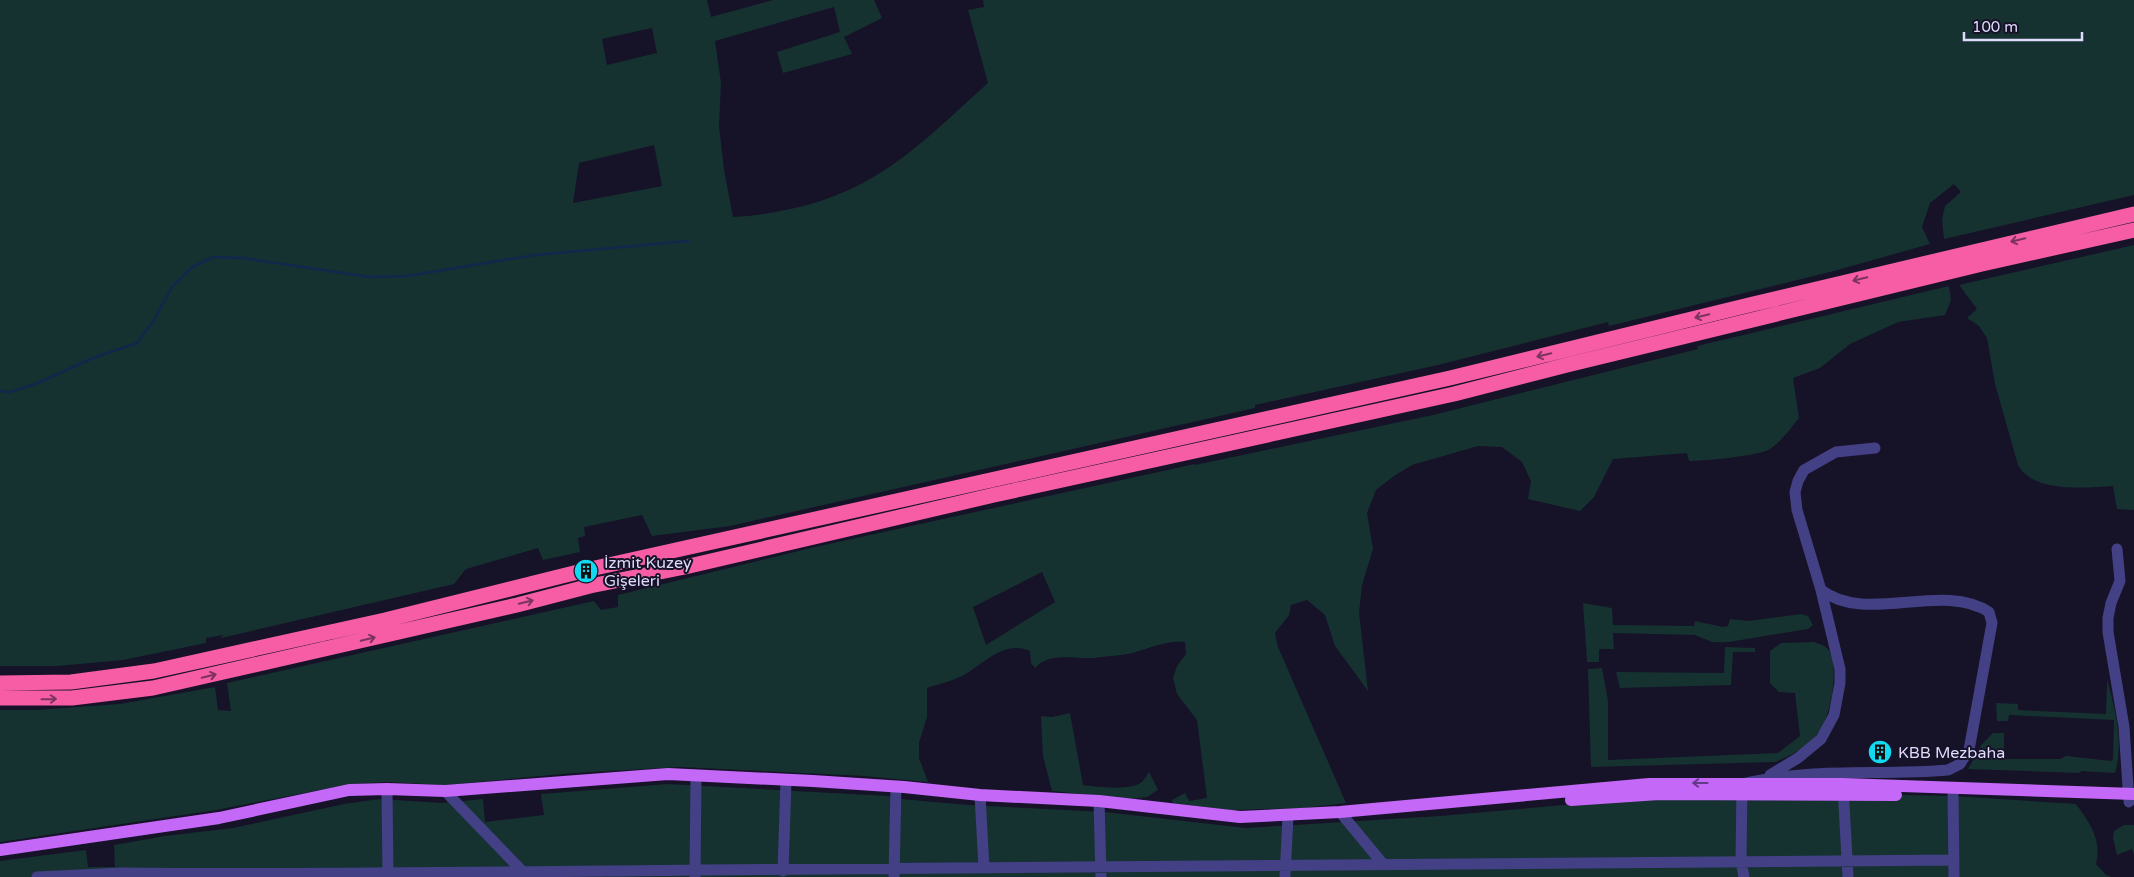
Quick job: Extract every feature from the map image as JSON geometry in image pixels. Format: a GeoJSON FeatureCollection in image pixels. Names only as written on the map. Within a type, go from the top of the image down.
{"type":"FeatureCollection","features":[{"type":"Feature","properties":{"kind":"highway"},"geometry":{"type":"LineString","coordinates":[[2065,229],[2134,210]]}},
{"type":"Feature","properties":{"kind":"highway"},"geometry":{"type":"LineString","coordinates":[[0,683],[71,682],[154,671],[384,620],[586,570],[1450,378],[2065,229],[2134,214]]}},
{"type":"Feature","properties":{"kind":"highway"},"geometry":{"type":"LineString","coordinates":[[0,698],[72,698],[153,688],[590,586],[685,568],[985,497],[1454,394],[2074,242],[2134,231]]}},
{"type":"Feature","properties":{"kind":"main road"},"geometry":{"type":"LineString","coordinates":[[0,850],[219,818],[333,792],[369,788],[387,792],[449,795],[642,776],[896,790],[1287,819],[1649,784],[2131,798]]}},
{"type":"Feature","properties":{"kind":"main road"},"geometry":{"type":"LineString","coordinates":[[0,856],[232,823],[332,801],[387,792]]}},
{"type":"Feature","properties":{"kind":"street"},"geometry":{"type":"LineString","coordinates":[[1744,877],[1741,861],[1742,788],[1767,778],[1798,758],[1821,739],[1834,715],[1840,683],[1840,669],[1821,590],[1798,510],[1795,492],[1798,480],[1804,470],[1836,452],[1875,448]]}},
{"type":"Feature","properties":{"kind":"street"},"geometry":{"type":"LineString","coordinates":[[2117,548],[2120,581],[2111,603],[2108,632],[2124,728],[2131,798]]}},
{"type":"Feature","properties":{"kind":"street"},"geometry":{"type":"LineString","coordinates":[[1767,778],[1819,773],[1948,770],[1960,764],[1969,750],[1992,623],[1989,612],[1978,605],[1962,602],[1924,600],[1875,604],[1847,602],[1830,597],[1821,590]]}},
{"type":"Feature","properties":{"kind":"street"},"geometry":{"type":"LineString","coordinates":[[695,874],[696,778]]}},
{"type":"Feature","properties":{"kind":"street"},"geometry":{"type":"LineString","coordinates":[[785,873],[786,783]]}},
{"type":"Feature","properties":{"kind":"street"},"geometry":{"type":"LineString","coordinates":[[1843,789],[1848,877]]}},
{"type":"Feature","properties":{"kind":"street"},"geometry":{"type":"LineString","coordinates":[[894,873],[896,790]]}},
{"type":"Feature","properties":{"kind":"street"},"geometry":{"type":"LineString","coordinates":[[387,792],[388,875]]}},
{"type":"Feature","properties":{"kind":"street"},"geometry":{"type":"LineString","coordinates":[[1953,792],[1954,877]]}},
{"type":"Feature","properties":{"kind":"street"},"geometry":{"type":"LineString","coordinates":[[449,795],[525,874]]}},
{"type":"Feature","properties":{"kind":"street"},"geometry":{"type":"LineString","coordinates":[[980,797],[984,868]]}},
{"type":"Feature","properties":{"kind":"street"},"geometry":{"type":"LineString","coordinates":[[1099,804],[1100,872]]}},
{"type":"Feature","properties":{"kind":"street"},"geometry":{"type":"LineString","coordinates":[[1342,815],[1383,864]]}},
{"type":"Feature","properties":{"kind":"street"},"geometry":{"type":"LineString","coordinates":[[1286,872],[1287,819]]}},
{"type":"Feature","properties":{"kind":"street"},"geometry":{"type":"LineString","coordinates":[[37,877],[80,875],[894,873],[984,868],[1100,872],[1286,872],[1383,864],[1954,860]]}},
{"type":"Feature","properties":{"kind":"green space"},"geometry":{"type":"Polygon","coordinates":[[[0,0],[707,0],[711,17],[773,0],[874,0],[882,18],[844,37],[852,54],[783,73],[777,52],[840,32],[834,7],[715,41],[721,83],[719,126],[724,170],[733,217],[788,210],[825,200],[842,193],[875,176],[934,132],[988,83],[968,10],[984,7],[983,0],[2134,0],[2134,195],[1944,239],[1942,220],[1945,206],[1961,192],[1954,184],[1930,203],[1922,227],[1930,244],[1834,271],[1609,326],[1608,322],[1438,365],[1255,405],[1255,408],[730,526],[652,536],[642,515],[584,527],[585,536],[578,538],[580,552],[543,560],[538,548],[466,569],[454,584],[221,638],[223,635],[206,638],[206,643],[123,660],[58,666],[0,666],[0,0]],[[652,28],[602,39],[607,65],[657,53],[652,28]],[[654,145],[579,163],[573,203],[662,186],[654,145]]]}},
{"type":"Feature","properties":{"kind":"green space"},"geometry":{"type":"Polygon","coordinates":[[[2134,245],[2134,510],[2117,509],[2113,486],[2075,488],[2047,484],[2025,474],[2018,465],[1995,384],[1987,338],[1979,326],[1967,318],[1977,309],[1959,285],[2134,245]]]}},
{"type":"Feature","properties":{"kind":"green space"},"geometry":{"type":"Polygon","coordinates":[[[1949,286],[1951,300],[1945,315],[1898,322],[1850,344],[1820,368],[1793,378],[1799,418],[1786,435],[1764,452],[1731,458],[1696,461],[1689,461],[1687,453],[1613,459],[1594,497],[1580,511],[1528,499],[1531,481],[1522,462],[1502,447],[1478,446],[1412,465],[1376,490],[1367,513],[1373,549],[1362,585],[1359,613],[1368,691],[1335,646],[1325,615],[1307,600],[1291,605],[1289,615],[1275,633],[1278,647],[1346,803],[1303,808],[1231,810],[1173,803],[1172,800],[1185,793],[1189,801],[1207,798],[1197,720],[1177,694],[1173,678],[1177,666],[1186,654],[1185,642],[1178,642],[1165,643],[1123,655],[1094,658],[1055,658],[1041,663],[1035,668],[1031,663],[1030,651],[1012,648],[995,654],[960,677],[927,688],[927,717],[919,743],[919,758],[928,782],[864,776],[680,767],[573,773],[445,785],[387,782],[350,784],[216,810],[0,842],[0,710],[36,710],[120,704],[215,687],[218,710],[231,711],[227,683],[594,601],[601,610],[618,607],[618,595],[815,547],[1195,464],[1433,415],[1698,349],[1697,346],[1949,286]],[[1042,572],[973,607],[986,645],[1055,602],[1042,572]]]}},
{"type":"Feature","properties":{"kind":"green space"},"geometry":{"type":"Polygon","coordinates":[[[1583,603],[1612,608],[1613,625],[1694,626],[1695,621],[1723,627],[1728,626],[1730,619],[1749,621],[1801,614],[1808,616],[1813,625],[1808,629],[1729,642],[1712,642],[1695,635],[1613,633],[1614,649],[1599,649],[1599,662],[1587,662],[1583,603]]]}},
{"type":"Feature","properties":{"kind":"green space"},"geometry":{"type":"Polygon","coordinates":[[[1814,642],[1828,649],[1832,657],[1834,679],[1830,705],[1817,735],[1792,754],[1775,762],[1591,767],[1588,669],[1602,668],[1608,701],[1608,760],[1778,753],[1800,736],[1795,693],[1779,692],[1770,683],[1770,651],[1781,643],[1814,642]]]}},
{"type":"Feature","properties":{"kind":"green space"},"geometry":{"type":"Polygon","coordinates":[[[1725,647],[1755,648],[1755,652],[1733,652],[1731,685],[1620,688],[1616,672],[1724,673],[1725,647]]]}},
{"type":"Feature","properties":{"kind":"green space"},"geometry":{"type":"Polygon","coordinates":[[[2107,679],[2119,738],[2118,761],[2115,773],[1968,769],[1982,744],[1993,733],[2004,733],[2004,759],[2060,759],[2066,756],[2111,761],[2113,759],[2114,720],[2009,715],[2008,721],[1997,721],[1996,703],[2018,704],[2018,710],[2106,714],[2107,679]]]}},
{"type":"Feature","properties":{"kind":"green space"},"geometry":{"type":"Polygon","coordinates":[[[1070,713],[1083,785],[1113,788],[1130,787],[1142,782],[1149,772],[1158,790],[1147,797],[1130,799],[1052,791],[1043,756],[1041,716],[1052,717],[1070,713]]]}},
{"type":"Feature","properties":{"kind":"green space"},"geometry":{"type":"Polygon","coordinates":[[[668,784],[888,796],[901,799],[968,805],[1105,812],[1246,828],[1440,816],[1689,794],[1953,796],[2076,804],[2090,825],[2096,839],[2096,864],[2106,875],[2112,877],[0,877],[0,861],[86,850],[88,867],[115,867],[114,845],[165,836],[233,828],[344,804],[380,799],[441,803],[483,799],[485,822],[544,815],[541,794],[668,784]]]}},
{"type":"Feature","properties":{"kind":"green space"},"geometry":{"type":"Polygon","coordinates":[[[2124,825],[2134,825],[2134,855],[2132,849],[2117,855],[2113,838],[2114,831],[2124,825]]]}},
{"type":"Feature","properties":{"kind":"waterway"},"geometry":{"type":"LineString","coordinates":[[0,391],[10,392],[38,383],[93,358],[137,343],[154,320],[172,287],[192,267],[213,257],[243,258],[370,277],[407,276],[535,255],[688,241]]}},
{"type":"Feature","properties":{"kind":"place","name":"İzmit Kuzey Gişeleri"},"geometry":{"type":"Point","coordinates":[586,571]}},
{"type":"Feature","properties":{"kind":"place","name":"KBB Mezbaha"},"geometry":{"type":"Point","coordinates":[1880,752]}}]}
